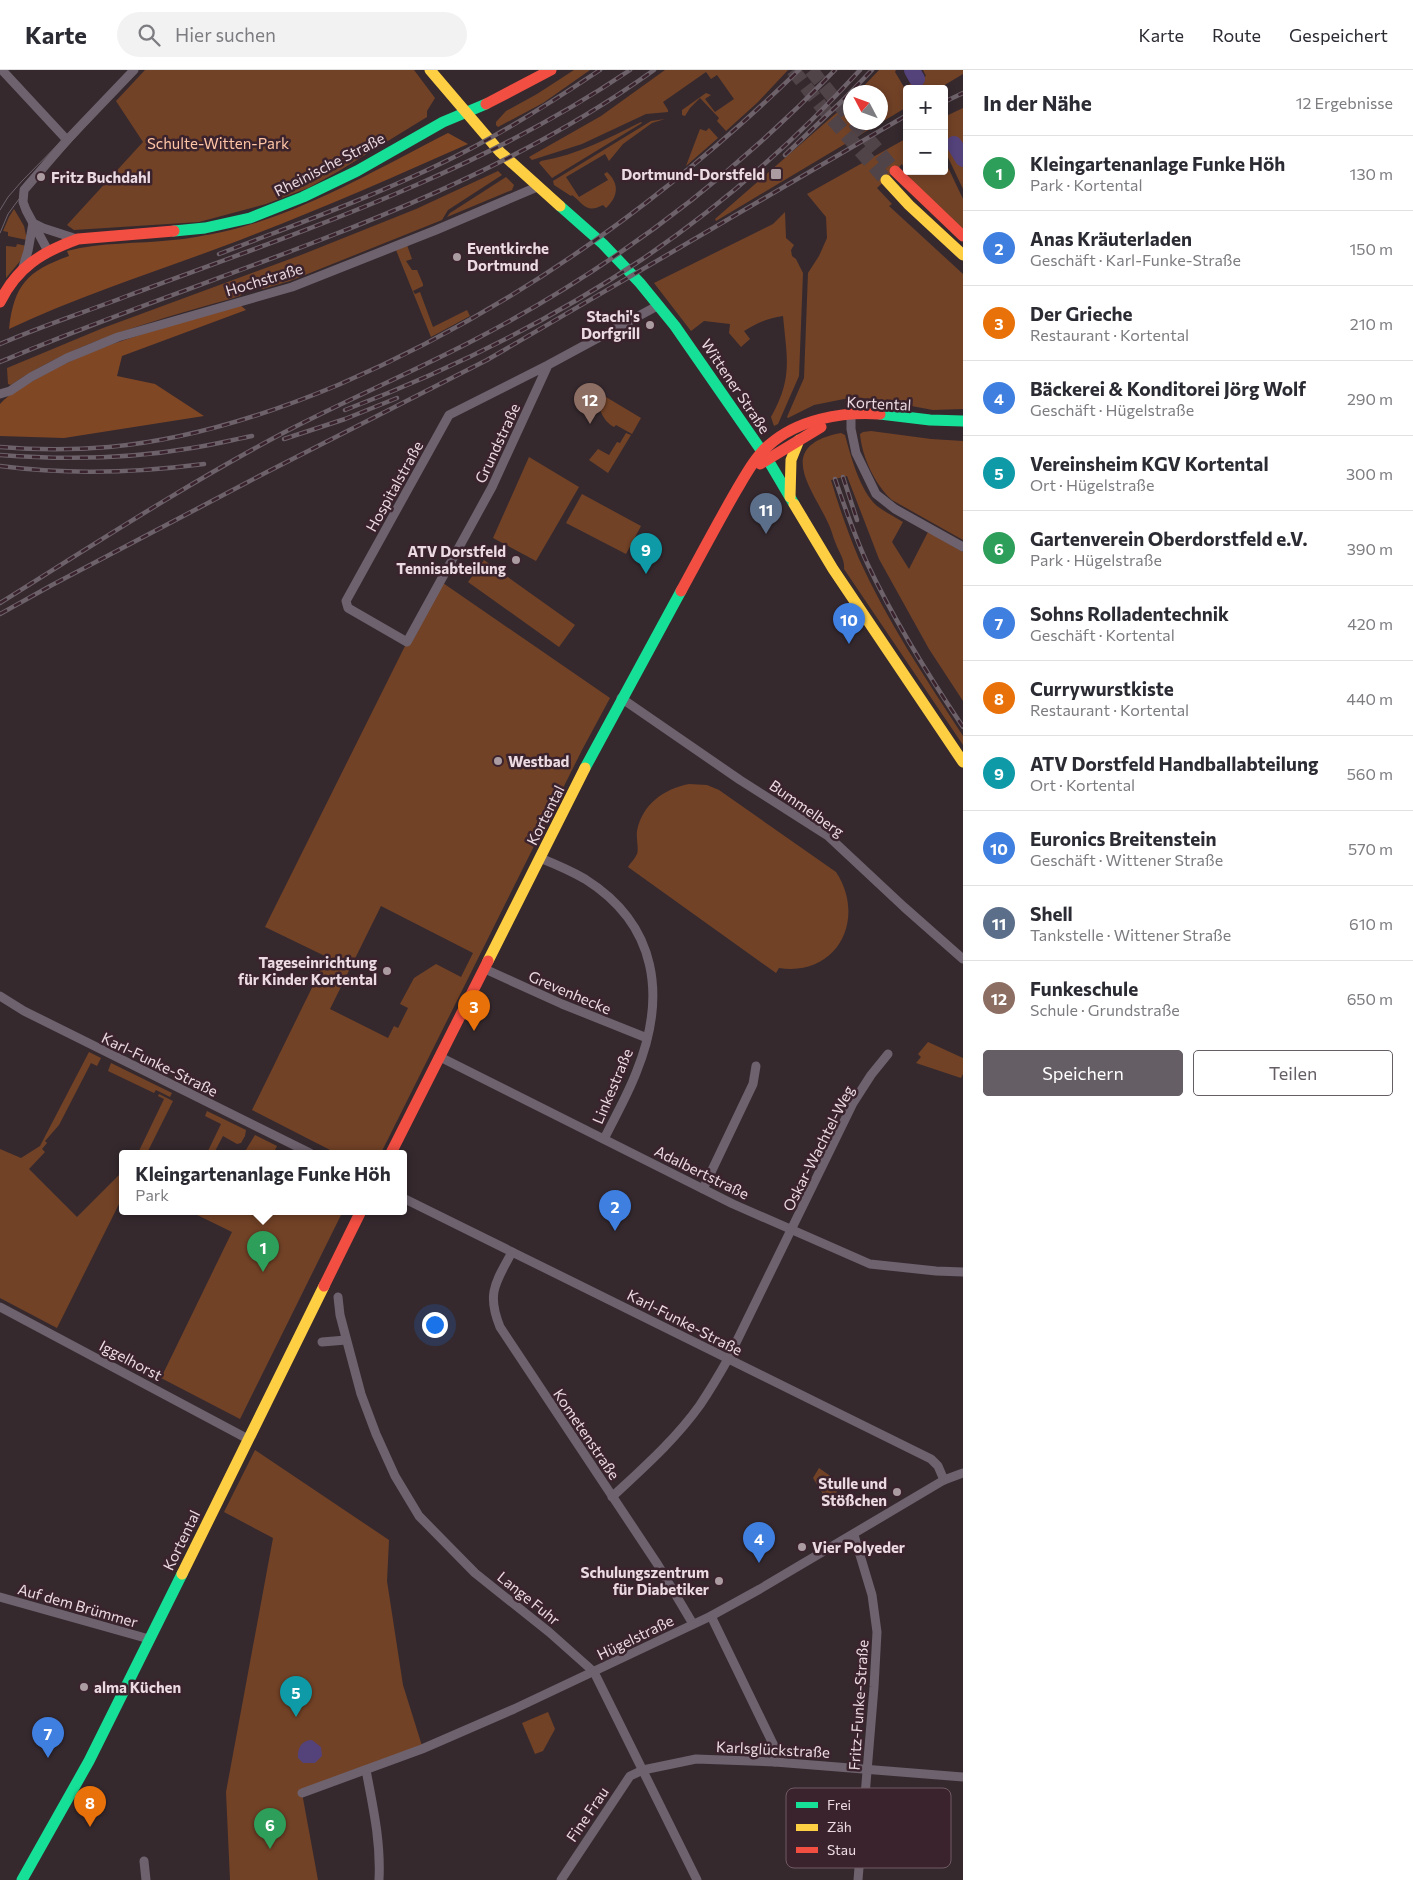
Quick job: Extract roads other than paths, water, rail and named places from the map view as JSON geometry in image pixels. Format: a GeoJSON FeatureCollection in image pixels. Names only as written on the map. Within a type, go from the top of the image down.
{"type":"FeatureCollection","features":[{"type":"Feature","properties":{"kind":"main road","name":"Wittener Straße"},"geometry":{"type":"LineString","coordinates":[[430,70],[500,152],[533,184],[595,237],[658,304],[690,345],[765,456],[833,569],[963,762]]}},
{"type":"Feature","properties":{"kind":"main road","name":"Rheinische Straße"},"geometry":{"type":"LineString","coordinates":[[0,302],[6,289],[23,267],[48,251],[78,239],[205,228],[250,218],[312,193],[443,122],[489,103],[551,70]]}},
{"type":"Feature","properties":{"kind":"main road"},"geometry":{"type":"LineString","coordinates":[[895,171],[963,236]]}},
{"type":"Feature","properties":{"kind":"main road"},"geometry":{"type":"LineString","coordinates":[[886,180],[920,216],[963,255]]}},
{"type":"Feature","properties":{"kind":"main road","name":"Kortental"},"geometry":{"type":"LineString","coordinates":[[393,1150],[621,698],[750,468],[765,456],[774,441],[795,429],[819,420],[877,414],[930,421],[963,421]]}},
{"type":"Feature","properties":{"kind":"main road","name":"Kortental"},"geometry":{"type":"LineString","coordinates":[[765,456],[781,453],[801,438],[822,427],[851,417],[929,427],[963,428]]}},
{"type":"Feature","properties":{"kind":"main road"},"geometry":{"type":"LineString","coordinates":[[790,497],[790,461],[795,446],[801,438]]}},
{"type":"Feature","properties":{"kind":"main road","name":"Kortental"},"geometry":{"type":"LineString","coordinates":[[22,1880],[89,1760],[359,1215]]}},
{"type":"Feature","properties":{"kind":"street"},"geometry":{"type":"LineString","coordinates":[[2,70],[67,140]]}},
{"type":"Feature","properties":{"kind":"street"},"geometry":{"type":"LineString","coordinates":[[48,251],[24,202],[24,190],[67,140],[134,70]]}},
{"type":"Feature","properties":{"kind":"street","name":"Hochstraße"},"geometry":{"type":"LineString","coordinates":[[0,394],[10,391],[31,377],[67,358],[118,337],[292,288],[436,230],[533,184]]}},
{"type":"Feature","properties":{"kind":"street"},"geometry":{"type":"LineString","coordinates":[[33,223],[78,239]]}},
{"type":"Feature","properties":{"kind":"street"},"geometry":{"type":"LineString","coordinates":[[23,267],[33,223]]}},
{"type":"Feature","properties":{"kind":"street"},"geometry":{"type":"LineString","coordinates":[[548,365],[658,304]]}},
{"type":"Feature","properties":{"kind":"street","name":"Hospitalstraße"},"geometry":{"type":"LineString","coordinates":[[407,642],[352,612],[347,607],[346,601],[447,417],[548,365]]}},
{"type":"Feature","properties":{"kind":"street","name":"Grundstraße"},"geometry":{"type":"LineString","coordinates":[[407,642],[496,480],[548,365]]}},
{"type":"Feature","properties":{"kind":"street"},"geometry":{"type":"LineString","coordinates":[[851,417],[852,436],[856,453],[876,494],[894,509],[963,547]]}},
{"type":"Feature","properties":{"kind":"street","name":"Bummelberg"},"geometry":{"type":"LineString","coordinates":[[621,698],[740,780],[828,836],[963,959]]}},
{"type":"Feature","properties":{"kind":"street","name":"Linkestraße"},"geometry":{"type":"LineString","coordinates":[[540,858],[574,873],[599,889],[622,910],[640,935],[647,952],[652,977],[652,1006],[647,1038],[636,1072],[604,1139]]}},
{"type":"Feature","properties":{"kind":"street","name":"Grevenhecke"},"geometry":{"type":"LineString","coordinates":[[485,969],[562,1004],[647,1038]]}},
{"type":"Feature","properties":{"kind":"street","name":"Karl-Funke-Straße"},"geometry":{"type":"LineString","coordinates":[[0,996],[24,1011],[304,1150]]}},
{"type":"Feature","properties":{"kind":"street","name":"Oskar-Wachtel-Weg"},"geometry":{"type":"LineString","coordinates":[[612,1497],[653,1459],[699,1406],[728,1359],[853,1103],[871,1075],[888,1054]]}},
{"type":"Feature","properties":{"kind":"street","name":"Adalbertstraße"},"geometry":{"type":"LineString","coordinates":[[440,1057],[703,1189],[870,1264],[963,1272]]}},
{"type":"Feature","properties":{"kind":"street"},"geometry":{"type":"LineString","coordinates":[[703,1189],[753,1084],[756,1066]]}},
{"type":"Feature","properties":{"kind":"street","name":"Karl-Funke-Straße"},"geometry":{"type":"LineString","coordinates":[[407,1200],[931,1459],[938,1466],[944,1480]]}},
{"type":"Feature","properties":{"kind":"street","name":"Kometenstraße"},"geometry":{"type":"LineString","coordinates":[[512,1252],[499,1277],[493,1299],[493,1310],[500,1327],[676,1593],[693,1624]]}},
{"type":"Feature","properties":{"kind":"street","name":"Lange Fuhr"},"geometry":{"type":"LineString","coordinates":[[338,1297],[340,1316],[361,1394],[395,1476],[418,1516],[475,1573],[550,1632],[594,1672],[698,1880]]}},
{"type":"Feature","properties":{"kind":"street","name":"Iggelhorst"},"geometry":{"type":"LineString","coordinates":[[0,1307],[248,1439]]}},
{"type":"Feature","properties":{"kind":"street"},"geometry":{"type":"LineString","coordinates":[[322,1342],[346,1340]]}},
{"type":"Feature","properties":{"kind":"street","name":"Hügelstraße"},"geometry":{"type":"LineString","coordinates":[[302,1793],[422,1749],[594,1672],[712,1616],[854,1535],[944,1480],[963,1473]]}},
{"type":"Feature","properties":{"kind":"street","name":"Fritz-Funke-Straße"},"geometry":{"type":"LineString","coordinates":[[854,1535],[870,1586],[876,1614],[877,1632],[865,1788]]}},
{"type":"Feature","properties":{"kind":"street","name":"Auf dem Brümmer"},"geometry":{"type":"LineString","coordinates":[[0,1596],[149,1639]]}},
{"type":"Feature","properties":{"kind":"street"},"geometry":{"type":"LineString","coordinates":[[712,1616],[775,1748],[775,1762]]}},
{"type":"Feature","properties":{"kind":"street","name":"Karlsglückstraße"},"geometry":{"type":"LineString","coordinates":[[642,1770],[696,1759],[775,1762],[963,1778]]}},
{"type":"Feature","properties":{"kind":"street"},"geometry":{"type":"LineString","coordinates":[[366,1770],[377,1825],[380,1857],[379,1880]]}},
{"type":"Feature","properties":{"kind":"street","name":"Fine Frau"},"geometry":{"type":"LineString","coordinates":[[560,1880],[630,1776],[642,1770]]}},
{"type":"Feature","properties":{"kind":"street"},"geometry":{"type":"LineString","coordinates":[[144,1861],[146,1880]]}},
{"type":"Feature","properties":{"kind":"waterway"},"geometry":{"type":"LineString","coordinates":[[912,70],[917,79]]}},
{"type":"Feature","properties":{"kind":"waterway"},"geometry":{"type":"LineString","coordinates":[[954,144],[963,159]]}},
{"type":"Feature","properties":{"kind":"tunnel"},"geometry":{"type":"LineString","coordinates":[[793,70],[821,106],[886,180]]}},
{"type":"Feature","properties":{"kind":"tunnel"},"geometry":{"type":"LineString","coordinates":[[811,70],[843,109]]}},
{"type":"Feature","properties":{"kind":"tunnel"},"geometry":{"type":"LineString","coordinates":[[861,130],[895,171]]}},
{"type":"Feature","properties":{"kind":"tram line"},"geometry":{"type":"LineString","coordinates":[[0,233],[8,214],[19,199],[137,70]]}},
{"type":"Feature","properties":{"kind":"tram line"},"geometry":{"type":"LineString","coordinates":[[0,210],[22,181],[82,120]]}},
{"type":"Feature","properties":{"kind":"railway"},"geometry":{"type":"LineString","coordinates":[[219,254],[360,200],[442,163],[522,120],[600,70]]}},
{"type":"Feature","properties":{"kind":"railway"},"geometry":{"type":"LineString","coordinates":[[0,344],[386,198],[511,140],[572,107],[630,70]]}},
{"type":"Feature","properties":{"kind":"railway"},"geometry":{"type":"LineString","coordinates":[[0,362],[336,234],[419,200],[500,162],[579,119],[654,70]]}},
{"type":"Feature","properties":{"kind":"railway"},"geometry":{"type":"LineString","coordinates":[[0,447],[82,449],[139,444],[168,439],[255,416],[338,385],[402,356],[464,323],[583,249],[694,164],[748,118],[799,70]]}},
{"type":"Feature","properties":{"kind":"railway"},"geometry":{"type":"LineString","coordinates":[[0,603],[211,473],[283,433],[476,339],[574,283],[621,252],[711,184],[754,148],[835,70]]}},
{"type":"Feature","properties":{"kind":"railway"},"geometry":{"type":"LineString","coordinates":[[345,410],[422,379],[497,343],[570,304],[641,260],[700,218],[756,171],[810,122],[860,70]]}},
{"type":"Feature","properties":{"kind":"railway"},"geometry":{"type":"LineString","coordinates":[[785,155],[872,70]]}},
{"type":"Feature","properties":{"kind":"railway"},"geometry":{"type":"LineString","coordinates":[[948,100],[963,93]]}},
{"type":"Feature","properties":{"kind":"railway"},"geometry":{"type":"LineString","coordinates":[[0,614],[267,472],[487,360],[903,117]]}},
{"type":"Feature","properties":{"kind":"railway"},"geometry":{"type":"LineString","coordinates":[[284,439],[345,419],[397,398]]}},
{"type":"Feature","properties":{"kind":"railway"},"geometry":{"type":"LineString","coordinates":[[0,455],[48,458],[120,456],[168,452],[252,436]]}},
{"type":"Feature","properties":{"kind":"railway"},"geometry":{"type":"LineString","coordinates":[[0,466],[51,471],[102,472],[204,464]]}},
{"type":"Feature","properties":{"kind":"railway"},"geometry":{"type":"LineString","coordinates":[[843,477],[857,520]]}},
{"type":"Feature","properties":{"kind":"railway"},"geometry":{"type":"LineString","coordinates":[[835,479],[846,512],[878,586],[912,648],[963,727]]}},
{"type":"Feature","properties":{"kind":"place","name":"Dortmund-Dorstfeld"},"geometry":{"type":"Point","coordinates":[776,174]}},
{"type":"Feature","properties":{"kind":"place","name":"Fritz Buchdahl"},"geometry":{"type":"Point","coordinates":[41,177]}},
{"type":"Feature","properties":{"kind":"place","name":"Eventkirche Dortmund"},"geometry":{"type":"Point","coordinates":[457,257]}},
{"type":"Feature","properties":{"kind":"place","name":"Stachi's Dorfgrill"},"geometry":{"type":"Point","coordinates":[650,325]}},
{"type":"Feature","properties":{"kind":"place","name":"Funkeschule"},"geometry":{"type":"Point","coordinates":[590,424]}},
{"type":"Feature","properties":{"kind":"place","name":"Shell"},"geometry":{"type":"Point","coordinates":[766,534]}},
{"type":"Feature","properties":{"kind":"place","name":"ATV Dorstfeld Tennisabteilung"},"geometry":{"type":"Point","coordinates":[516,560]}},
{"type":"Feature","properties":{"kind":"place","name":"ATV Dorstfeld Handballabteilung"},"geometry":{"type":"Point","coordinates":[646,574]}},
{"type":"Feature","properties":{"kind":"place","name":"Euronics Breitenstein"},"geometry":{"type":"Point","coordinates":[849,644]}},
{"type":"Feature","properties":{"kind":"place","name":"Westbad"},"geometry":{"type":"Point","coordinates":[498,761]}},
{"type":"Feature","properties":{"kind":"place","name":"Tageseinrichtung für Kinder Kortental"},"geometry":{"type":"Point","coordinates":[387,971]}},
{"type":"Feature","properties":{"kind":"place","name":"Der Grieche"},"geometry":{"type":"Point","coordinates":[474,1031]}},
{"type":"Feature","properties":{"kind":"place","name":"Anas Kräuterladen"},"geometry":{"type":"Point","coordinates":[615,1231]}},
{"type":"Feature","properties":{"kind":"place","name":"Kleingartenanlage Funke Höh"},"geometry":{"type":"Point","coordinates":[263,1272]}},
{"type":"Feature","properties":{"kind":"place","name":"Stulle und Stößchen"},"geometry":{"type":"Point","coordinates":[897,1492]}},
{"type":"Feature","properties":{"kind":"place","name":"Vier Polyeder"},"geometry":{"type":"Point","coordinates":[802,1547]}},
{"type":"Feature","properties":{"kind":"place","name":"Bäckerei & Konditorei Jörg Wolf"},"geometry":{"type":"Point","coordinates":[759,1563]}},
{"type":"Feature","properties":{"kind":"place","name":"Schulungszentrum für Diabetiker"},"geometry":{"type":"Point","coordinates":[719,1581]}},
{"type":"Feature","properties":{"kind":"place","name":"alma Küchen"},"geometry":{"type":"Point","coordinates":[84,1687]}},
{"type":"Feature","properties":{"kind":"place","name":"Vereinsheim KGV Kortental"},"geometry":{"type":"Point","coordinates":[296,1717]}},
{"type":"Feature","properties":{"kind":"place","name":"Sohns Rolladentechnik"},"geometry":{"type":"Point","coordinates":[48,1758]}},
{"type":"Feature","properties":{"kind":"place","name":"Currywurstkiste"},"geometry":{"type":"Point","coordinates":[90,1827]}},
{"type":"Feature","properties":{"kind":"place","name":"Gartenverein Oberdorstfeld e.V."},"geometry":{"type":"Point","coordinates":[270,1849]}},
{"type":"Feature","properties":{"kind":"park label","name":"Schulte-Witten-Park"},"geometry":{"type":"Point","coordinates":[218,143]}}]}
